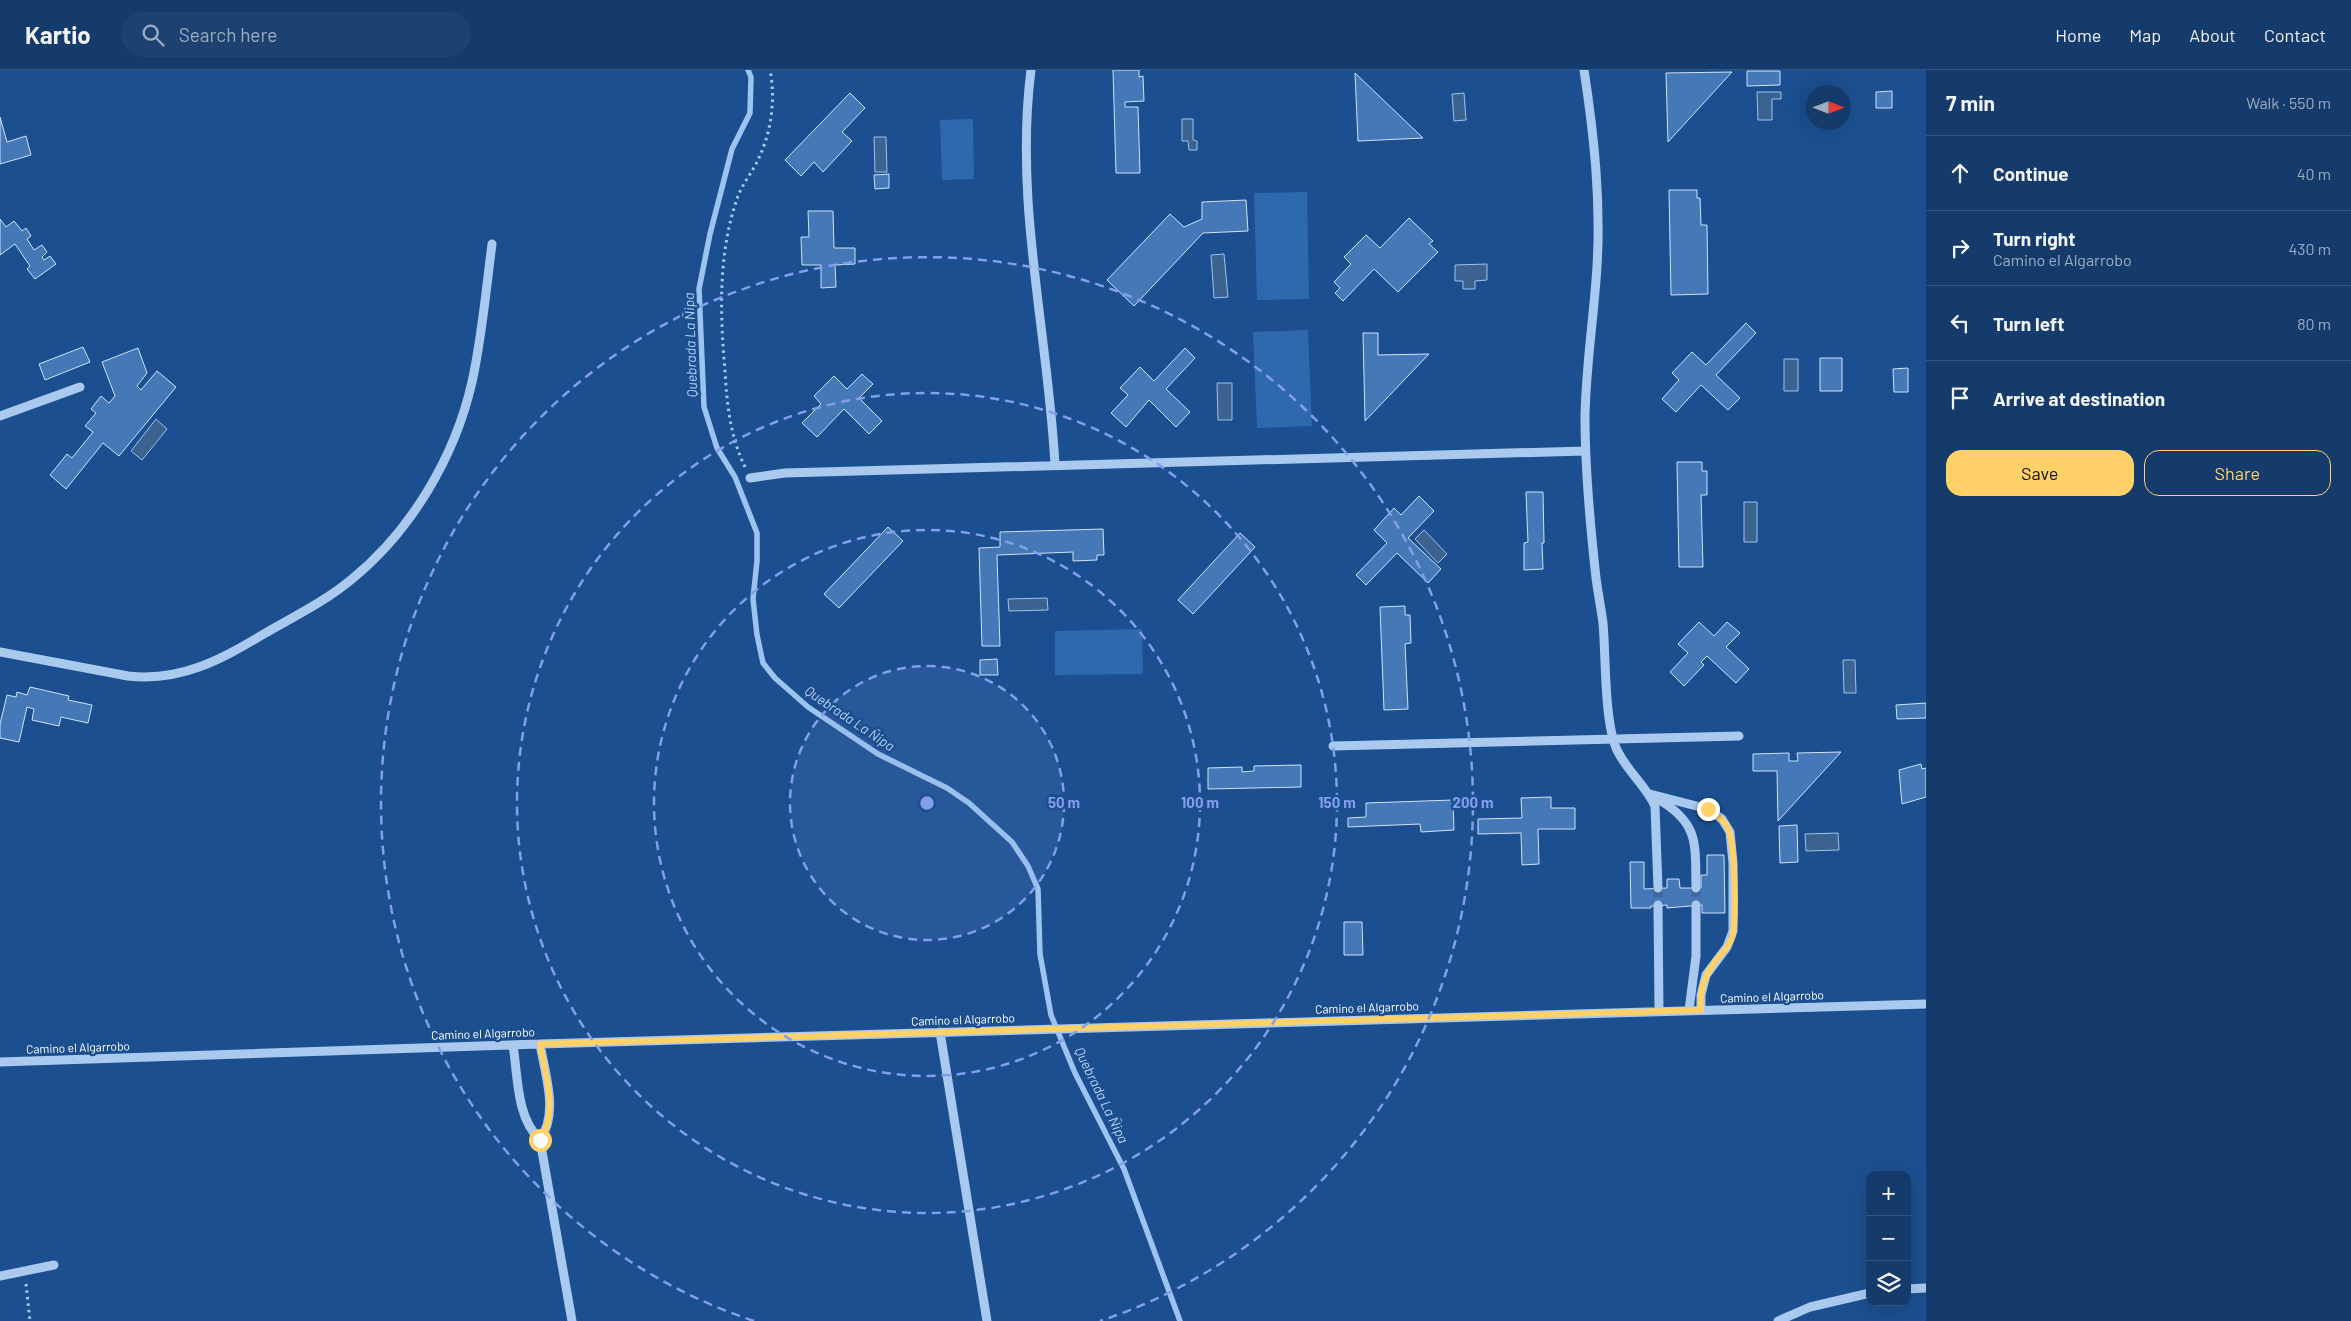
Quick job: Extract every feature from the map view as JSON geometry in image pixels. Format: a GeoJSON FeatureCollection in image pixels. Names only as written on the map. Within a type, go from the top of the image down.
{"type":"FeatureCollection","features":[{"type":"Feature","properties":{"kind":"street"},"geometry":{"type":"LineString","coordinates":[[1031,70],[1027,144],[1028,204],[1032,262],[1048,383],[1055,465]]}},
{"type":"Feature","properties":{"kind":"street"},"geometry":{"type":"LineString","coordinates":[[1584,70],[1597,169],[1598,204],[1597,264],[1586,368],[1585,451],[1596,580],[1606,659],[1610,722],[1614,740],[1625,763],[1650,794],[1655,806],[1658,822],[1658,888]]}},
{"type":"Feature","properties":{"kind":"street"},"geometry":{"type":"LineString","coordinates":[[0,652],[128,676],[146,678],[176,675],[194,670],[236,650],[329,596],[351,581],[398,533],[426,492],[454,436],[472,384],[492,244]]}},
{"type":"Feature","properties":{"kind":"street"},"geometry":{"type":"LineString","coordinates":[[0,416],[80,387]]}},
{"type":"Feature","properties":{"kind":"street"},"geometry":{"type":"LineString","coordinates":[[750,478],[785,473],[1585,451]]}},
{"type":"Feature","properties":{"kind":"street"},"geometry":{"type":"LineString","coordinates":[[1333,746],[1739,736]]}},
{"type":"Feature","properties":{"kind":"street"},"geometry":{"type":"LineString","coordinates":[[1650,794],[1671,807],[1685,819],[1694,834],[1696,888]]}},
{"type":"Feature","properties":{"kind":"street"},"geometry":{"type":"LineString","coordinates":[[1650,794],[1708,809],[1722,819],[1730,832],[1733,863],[1733,931],[1728,947],[1706,975],[1701,995],[1701,1010]]}},
{"type":"Feature","properties":{"kind":"street"},"geometry":{"type":"LineString","coordinates":[[1658,905],[1659,1011]]}},
{"type":"Feature","properties":{"kind":"street"},"geometry":{"type":"LineString","coordinates":[[1689,1010],[1696,956],[1696,905]]}},
{"type":"Feature","properties":{"kind":"street","name":"Camino el Algarrobo"},"geometry":{"type":"LineString","coordinates":[[0,1062],[513,1044],[1926,1004]]}},
{"type":"Feature","properties":{"kind":"street"},"geometry":{"type":"LineString","coordinates":[[940,1032],[987,1321]]}},
{"type":"Feature","properties":{"kind":"street"},"geometry":{"type":"LineString","coordinates":[[513,1044],[523,1112],[529,1128],[540,1140],[572,1321]]}},
{"type":"Feature","properties":{"kind":"street"},"geometry":{"type":"LineString","coordinates":[[540,1044],[550,1107],[548,1126],[540,1140]]}},
{"type":"Feature","properties":{"kind":"street"},"geometry":{"type":"LineString","coordinates":[[0,1276],[54,1265]]}},
{"type":"Feature","properties":{"kind":"street"},"geometry":{"type":"LineString","coordinates":[[1911,1289],[1926,1288]]}},
{"type":"Feature","properties":{"kind":"street"},"geometry":{"type":"LineString","coordinates":[[1778,1321],[1810,1307],[1866,1293]]}},
{"type":"Feature","properties":{"kind":"path"},"geometry":{"type":"LineString","coordinates":[[750,478],[737,447],[726,399],[721,285],[729,233],[737,198],[759,158],[770,123],[773,98],[770,70]]}},
{"type":"Feature","properties":{"kind":"path"},"geometry":{"type":"LineString","coordinates":[[24,1271],[30,1321]]}},
{"type":"Feature","properties":{"kind":"shaded area"},"geometry":{"type":"Polygon","coordinates":[[[1757,92],[1781,92],[1781,99],[1772,99],[1772,120],[1758,120],[1757,92]]]}},
{"type":"Feature","properties":{"kind":"shaded area"},"geometry":{"type":"Polygon","coordinates":[[[1464,93],[1466,120],[1454,121],[1452,94],[1464,93]]]}},
{"type":"Feature","properties":{"kind":"shaded area"},"geometry":{"type":"Polygon","coordinates":[[[973,119],[974,179],[942,180],[940,120],[973,119]]]}},
{"type":"Feature","properties":{"kind":"shaded area"},"geometry":{"type":"Polygon","coordinates":[[[1182,119],[1193,119],[1193,140],[1197,141],[1197,150],[1189,150],[1188,141],[1182,141],[1182,119]]]}},
{"type":"Feature","properties":{"kind":"shaded area"},"geometry":{"type":"Polygon","coordinates":[[[874,137],[886,137],[887,172],[875,172],[874,137]]]}},
{"type":"Feature","properties":{"kind":"shaded area"},"geometry":{"type":"Polygon","coordinates":[[[1307,192],[1309,299],[1257,300],[1254,193],[1307,192]]]}},
{"type":"Feature","properties":{"kind":"shaded area"},"geometry":{"type":"Polygon","coordinates":[[[1224,254],[1228,297],[1214,298],[1211,255],[1224,254]]]}},
{"type":"Feature","properties":{"kind":"shaded area"},"geometry":{"type":"Polygon","coordinates":[[[1487,264],[1487,280],[1475,281],[1475,289],[1463,289],[1463,281],[1455,281],[1455,265],[1487,264]]]}},
{"type":"Feature","properties":{"kind":"shaded area"},"geometry":{"type":"Polygon","coordinates":[[[1308,330],[1312,426],[1257,428],[1253,332],[1308,330]]]}},
{"type":"Feature","properties":{"kind":"shaded area"},"geometry":{"type":"Polygon","coordinates":[[[1784,359],[1798,359],[1798,391],[1784,391],[1784,359]]]}},
{"type":"Feature","properties":{"kind":"shaded area"},"geometry":{"type":"Polygon","coordinates":[[[1217,383],[1232,383],[1232,420],[1218,420],[1217,383]]]}},
{"type":"Feature","properties":{"kind":"shaded area"},"geometry":{"type":"Polygon","coordinates":[[[156,419],[167,429],[142,460],[131,451],[156,419]]]}},
{"type":"Feature","properties":{"kind":"shaded area"},"geometry":{"type":"Polygon","coordinates":[[[1744,502],[1757,502],[1757,542],[1744,542],[1744,502]]]}},
{"type":"Feature","properties":{"kind":"shaded area"},"geometry":{"type":"Polygon","coordinates":[[[1424,530],[1447,554],[1438,563],[1415,539],[1424,530]]]}},
{"type":"Feature","properties":{"kind":"shaded area"},"geometry":{"type":"Polygon","coordinates":[[[1047,598],[1048,610],[1009,611],[1008,599],[1047,598]]]}},
{"type":"Feature","properties":{"kind":"shaded area"},"geometry":{"type":"Polygon","coordinates":[[[1142,629],[1143,674],[1055,675],[1055,631],[1142,629]]]}},
{"type":"Feature","properties":{"kind":"shaded area"},"geometry":{"type":"Polygon","coordinates":[[[1843,660],[1855,660],[1856,693],[1844,693],[1843,660]]]}},
{"type":"Feature","properties":{"kind":"shaded area"},"geometry":{"type":"Polygon","coordinates":[[[1838,833],[1839,850],[1806,851],[1805,834],[1838,833]]]}},
{"type":"Feature","properties":{"kind":"building"},"geometry":{"type":"Polygon","coordinates":[[[1113,70],[1139,70],[1139,77],[1143,76],[1144,101],[1125,102],[1125,107],[1138,107],[1140,173],[1116,173],[1113,70]]]}},
{"type":"Feature","properties":{"kind":"building"},"geometry":{"type":"Polygon","coordinates":[[[1747,71],[1780,71],[1780,85],[1747,86],[1747,71]]]}},
{"type":"Feature","properties":{"kind":"building"},"geometry":{"type":"Polygon","coordinates":[[[1732,72],[1668,142],[1666,73],[1732,72]]]}},
{"type":"Feature","properties":{"kind":"building"},"geometry":{"type":"Polygon","coordinates":[[[1355,73],[1423,138],[1358,141],[1355,73]]]}},
{"type":"Feature","properties":{"kind":"building"},"geometry":{"type":"Polygon","coordinates":[[[1892,91],[1892,108],[1876,108],[1876,92],[1892,91]]]}},
{"type":"Feature","properties":{"kind":"building"},"geometry":{"type":"Polygon","coordinates":[[[850,93],[865,108],[842,132],[852,141],[823,172],[814,162],[801,176],[785,160],[850,93]]]}},
{"type":"Feature","properties":{"kind":"building"},"geometry":{"type":"Polygon","coordinates":[[[0,117],[7,142],[26,136],[31,155],[0,164],[0,117]]]}},
{"type":"Feature","properties":{"kind":"building"},"geometry":{"type":"Polygon","coordinates":[[[889,174],[889,188],[875,189],[874,175],[889,174]]]}},
{"type":"Feature","properties":{"kind":"building"},"geometry":{"type":"Polygon","coordinates":[[[1669,190],[1697,190],[1697,198],[1700,198],[1701,225],[1707,225],[1708,294],[1671,295],[1669,190]]]}},
{"type":"Feature","properties":{"kind":"building"},"geometry":{"type":"Polygon","coordinates":[[[1246,200],[1248,231],[1203,233],[1134,306],[1107,280],[1170,214],[1184,227],[1202,219],[1202,202],[1246,200]]]}},
{"type":"Feature","properties":{"kind":"building"},"geometry":{"type":"Polygon","coordinates":[[[808,211],[833,211],[834,248],[855,248],[855,264],[835,265],[836,287],[821,288],[821,265],[802,265],[801,237],[809,237],[808,211]]]}},
{"type":"Feature","properties":{"kind":"building"},"geometry":{"type":"Polygon","coordinates":[[[1409,218],[1433,241],[1429,244],[1438,252],[1398,292],[1374,269],[1343,301],[1335,293],[1340,288],[1334,282],[1351,264],[1344,257],[1366,235],[1380,248],[1409,218]]]}},
{"type":"Feature","properties":{"kind":"building"},"geometry":{"type":"Polygon","coordinates":[[[0,219],[6,227],[14,221],[22,231],[26,228],[31,236],[27,239],[34,250],[42,245],[47,252],[42,257],[44,260],[50,256],[56,264],[35,279],[27,269],[30,266],[15,244],[0,255],[0,219]]]}},
{"type":"Feature","properties":{"kind":"building"},"geometry":{"type":"Polygon","coordinates":[[[1746,323],[1756,333],[1716,375],[1740,398],[1728,410],[1701,385],[1676,412],[1662,399],[1679,380],[1672,373],[1692,352],[1706,365],[1746,323]]]}},
{"type":"Feature","properties":{"kind":"building"},"geometry":{"type":"Polygon","coordinates":[[[1363,333],[1378,333],[1378,355],[1429,354],[1365,421],[1363,333]]]}},
{"type":"Feature","properties":{"kind":"building"},"geometry":{"type":"Polygon","coordinates":[[[83,347],[90,362],[45,380],[39,364],[83,347]]]}},
{"type":"Feature","properties":{"kind":"building"},"geometry":{"type":"Polygon","coordinates":[[[138,348],[147,373],[137,386],[141,390],[157,371],[176,387],[119,456],[103,443],[66,489],[50,475],[67,454],[72,458],[93,432],[85,426],[96,413],[91,409],[101,396],[109,403],[115,396],[102,362],[138,348]]]}},
{"type":"Feature","properties":{"kind":"building"},"geometry":{"type":"Polygon","coordinates":[[[1185,348],[1195,358],[1166,389],[1190,412],[1176,427],[1149,400],[1126,427],[1111,413],[1128,395],[1120,388],[1140,367],[1154,381],[1185,348]]]}},
{"type":"Feature","properties":{"kind":"building"},"geometry":{"type":"Polygon","coordinates":[[[1820,358],[1842,358],[1842,391],[1820,391],[1820,358]]]}},
{"type":"Feature","properties":{"kind":"building"},"geometry":{"type":"Polygon","coordinates":[[[1908,368],[1908,392],[1894,392],[1893,369],[1908,368]]]}},
{"type":"Feature","properties":{"kind":"building"},"geometry":{"type":"Polygon","coordinates":[[[862,374],[873,384],[859,398],[882,421],[869,434],[844,409],[817,437],[802,423],[821,404],[814,396],[834,376],[847,389],[862,374]]]}},
{"type":"Feature","properties":{"kind":"building"},"geometry":{"type":"Polygon","coordinates":[[[1677,462],[1702,462],[1702,471],[1707,471],[1707,495],[1701,495],[1703,567],[1679,567],[1677,462]]]}},
{"type":"Feature","properties":{"kind":"building"},"geometry":{"type":"Polygon","coordinates":[[[1526,492],[1543,492],[1543,569],[1524,570],[1524,543],[1528,542],[1526,492]]]}},
{"type":"Feature","properties":{"kind":"building"},"geometry":{"type":"Polygon","coordinates":[[[1419,496],[1434,511],[1408,538],[1441,569],[1428,583],[1397,553],[1366,585],[1356,575],[1387,543],[1374,530],[1394,508],[1401,515],[1419,496]]]}},
{"type":"Feature","properties":{"kind":"building"},"geometry":{"type":"Polygon","coordinates":[[[888,527],[903,541],[839,608],[824,594],[888,527]]]}},
{"type":"Feature","properties":{"kind":"building"},"geometry":{"type":"Polygon","coordinates":[[[1103,529],[1104,555],[1097,555],[1097,560],[1073,561],[1073,552],[997,555],[1000,646],[982,646],[979,548],[1000,547],[1000,532],[1103,529]]]}},
{"type":"Feature","properties":{"kind":"building"},"geometry":{"type":"Polygon","coordinates":[[[1240,533],[1255,547],[1193,614],[1178,600],[1240,533]]]}},
{"type":"Feature","properties":{"kind":"building"},"geometry":{"type":"Polygon","coordinates":[[[1405,606],[1405,615],[1410,615],[1411,643],[1405,644],[1408,709],[1384,710],[1380,607],[1405,606]]]}},
{"type":"Feature","properties":{"kind":"building"},"geometry":{"type":"Polygon","coordinates":[[[1699,622],[1714,636],[1727,622],[1740,633],[1726,647],[1749,669],[1736,683],[1707,656],[1701,662],[1704,665],[1684,686],[1670,672],[1688,653],[1678,644],[1699,622]]]}},
{"type":"Feature","properties":{"kind":"building"},"geometry":{"type":"Polygon","coordinates":[[[997,659],[998,675],[980,675],[980,660],[997,659]]]}},
{"type":"Feature","properties":{"kind":"building"},"geometry":{"type":"Polygon","coordinates":[[[30,687],[69,696],[68,700],[92,705],[88,723],[61,717],[59,726],[32,720],[34,709],[27,707],[19,742],[0,738],[0,724],[7,695],[16,697],[17,692],[27,695],[30,687]]]}},
{"type":"Feature","properties":{"kind":"building"},"geometry":{"type":"Polygon","coordinates":[[[1926,703],[1926,718],[1897,719],[1896,705],[1926,703]]]}},
{"type":"Feature","properties":{"kind":"building"},"geometry":{"type":"Polygon","coordinates":[[[1841,752],[1778,821],[1777,771],[1753,771],[1753,754],[1789,753],[1789,761],[1798,761],[1797,753],[1841,752]]]}},
{"type":"Feature","properties":{"kind":"building"},"geometry":{"type":"Polygon","coordinates":[[[1921,764],[1922,769],[1926,768],[1926,797],[1902,804],[1899,770],[1921,764]]]}},
{"type":"Feature","properties":{"kind":"building"},"geometry":{"type":"Polygon","coordinates":[[[1301,765],[1301,787],[1208,789],[1208,768],[1242,767],[1242,772],[1254,771],[1254,766],[1301,765]]]}},
{"type":"Feature","properties":{"kind":"building"},"geometry":{"type":"Polygon","coordinates":[[[1551,797],[1551,808],[1575,808],[1575,829],[1538,829],[1539,864],[1522,865],[1521,833],[1478,834],[1478,819],[1522,818],[1521,798],[1551,797]]]}},
{"type":"Feature","properties":{"kind":"building"},"geometry":{"type":"Polygon","coordinates":[[[1453,800],[1454,830],[1421,832],[1420,824],[1348,827],[1348,818],[1366,817],[1366,803],[1453,800]]]}},
{"type":"Feature","properties":{"kind":"building"},"geometry":{"type":"Polygon","coordinates":[[[1797,825],[1798,862],[1780,863],[1779,826],[1797,825]]]}},
{"type":"Feature","properties":{"kind":"building"},"geometry":{"type":"Polygon","coordinates":[[[1707,855],[1724,855],[1725,913],[1702,913],[1702,905],[1667,908],[1667,905],[1651,906],[1651,908],[1631,908],[1630,862],[1644,862],[1644,889],[1667,888],[1667,879],[1679,879],[1680,888],[1701,888],[1701,875],[1707,875],[1707,855]]]}},
{"type":"Feature","properties":{"kind":"building"},"geometry":{"type":"Polygon","coordinates":[[[1344,922],[1362,922],[1363,955],[1344,955],[1344,922]]]}},
{"type":"Feature","properties":{"kind":"waterway","name":"Quebrada La Ñipa"},"geometry":{"type":"LineString","coordinates":[[748,70],[751,77],[750,113],[732,149],[710,234],[699,289],[704,407],[717,448],[735,477],[757,533],[757,561],[753,599],[757,635],[763,663],[775,678],[808,707],[878,754],[947,788],[969,803],[1012,842],[1028,866],[1038,889],[1040,954],[1051,1015],[1075,1073],[1124,1169],[1180,1321]]}},
{"type":"Feature","properties":{"kind":"tunnel"},"geometry":{"type":"LineString","coordinates":[[1658,888],[1658,905]]}},
{"type":"Feature","properties":{"kind":"tunnel"},"geometry":{"type":"LineString","coordinates":[[1696,888],[1696,905]]}},
{"type":"Feature","properties":{"kind":"route"},"geometry":{"type":"LineString","coordinates":[[540,1140],[548,1126],[550,1117],[540,1044],[1701,1010],[1701,995],[1706,975],[1719,956],[1728,947],[1733,931],[1733,863],[1730,832],[1722,819],[1708,809]]}}]}
